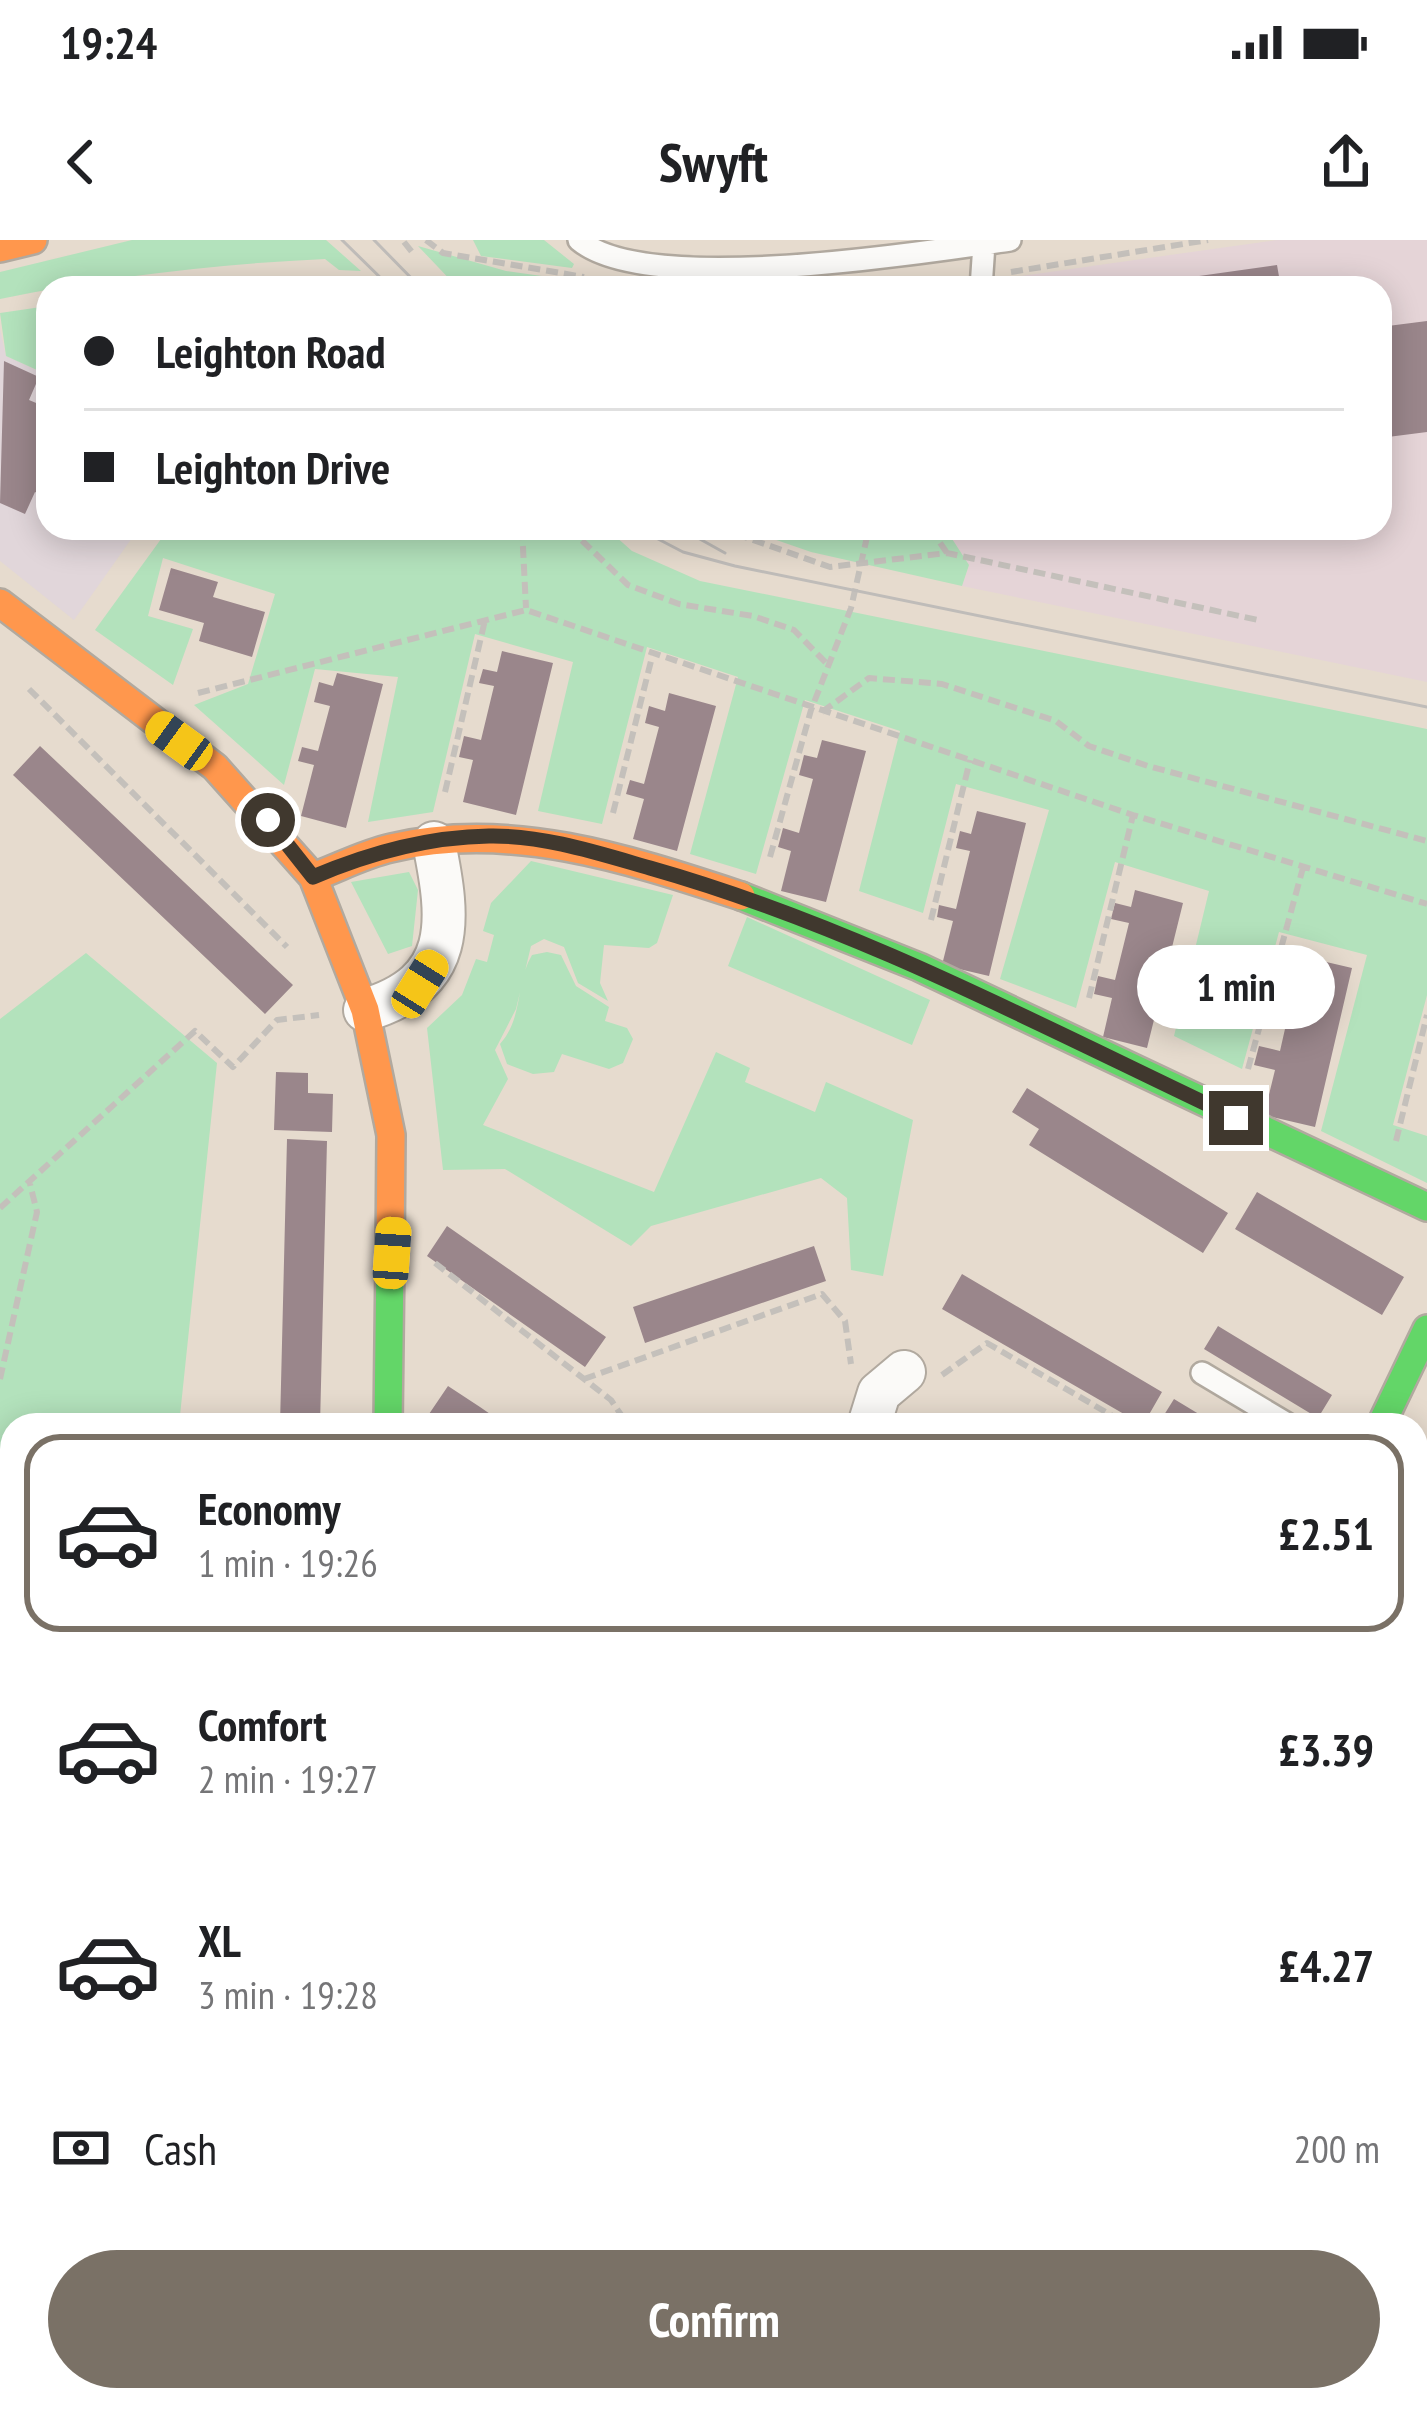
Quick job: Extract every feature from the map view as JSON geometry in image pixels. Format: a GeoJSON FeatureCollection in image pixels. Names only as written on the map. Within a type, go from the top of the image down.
{"type":"FeatureCollection","features":[{"type":"Feature","properties":{"kind":"main road"},"geometry":{"type":"LineString","coordinates":[[0,248],[34,240]]}},
{"type":"Feature","properties":{"kind":"main road"},"geometry":{"type":"LineString","coordinates":[[0,603],[215,767],[313,877],[344,1012],[391,1135],[388,1413]]}},
{"type":"Feature","properties":{"kind":"main road"},"geometry":{"type":"LineString","coordinates":[[313,877],[390,848],[491,836],[603,855],[758,902],[919,967],[1427,1207]]}},
{"type":"Feature","properties":{"kind":"main road"},"geometry":{"type":"LineString","coordinates":[[1387,1413],[1427,1329]]}},
{"type":"Feature","properties":{"kind":"street"},"geometry":{"type":"LineString","coordinates":[[344,1012],[393,1002],[420,984],[436,958],[446,929],[434,843]]}},
{"type":"Feature","properties":{"kind":"street"},"geometry":{"type":"LineString","coordinates":[[872,1413],[880,1393],[904,1372]]}},
{"type":"Feature","properties":{"kind":"lane"},"geometry":{"type":"LineString","coordinates":[[579,240],[632,265],[857,261],[1010,240]]}},
{"type":"Feature","properties":{"kind":"lane"},"geometry":{"type":"LineString","coordinates":[[983,276],[984,244]]}},
{"type":"Feature","properties":{"kind":"lane"},"geometry":{"type":"LineString","coordinates":[[1202,1373],[1269,1413]]}},
{"type":"Feature","properties":{"kind":"path"},"geometry":{"type":"LineString","coordinates":[[1015,276],[1208,240]]}},
{"type":"Feature","properties":{"kind":"path"},"geometry":{"type":"LineString","coordinates":[[398,250],[405,241],[412,252]]}},
{"type":"Feature","properties":{"kind":"path"},"geometry":{"type":"LineString","coordinates":[[523,540],[526,610]]}},
{"type":"Feature","properties":{"kind":"path"},"geometry":{"type":"LineString","coordinates":[[580,540],[628,586],[679,604],[753,616],[794,631],[830,666]]}},
{"type":"Feature","properties":{"kind":"path"},"geometry":{"type":"LineString","coordinates":[[753,540],[830,567],[947,553],[1258,620]]}},
{"type":"Feature","properties":{"kind":"path"},"geometry":{"type":"LineString","coordinates":[[758,902],[811,710],[830,666],[867,540]]}},
{"type":"Feature","properties":{"kind":"path"},"geometry":{"type":"LineString","coordinates":[[938,540],[947,553]]}},
{"type":"Feature","properties":{"kind":"path"},"geometry":{"type":"LineString","coordinates":[[143,715],[200,692],[526,610],[811,710],[1427,904]]}},
{"type":"Feature","properties":{"kind":"path"},"geometry":{"type":"LineString","coordinates":[[434,843],[485,620]]}},
{"type":"Feature","properties":{"kind":"path"},"geometry":{"type":"LineString","coordinates":[[603,855],[653,653]]}},
{"type":"Feature","properties":{"kind":"path"},"geometry":{"type":"LineString","coordinates":[[17,678],[100,754],[293,953]]}},
{"type":"Feature","properties":{"kind":"path"},"geometry":{"type":"LineString","coordinates":[[822,713],[869,678],[942,683],[1056,721],[1089,746],[1148,766],[1427,841]]}},
{"type":"Feature","properties":{"kind":"path"},"geometry":{"type":"LineString","coordinates":[[919,967],[970,760]]}},
{"type":"Feature","properties":{"kind":"path"},"geometry":{"type":"LineString","coordinates":[[1076,1042],[1133,815]]}},
{"type":"Feature","properties":{"kind":"path"},"geometry":{"type":"LineString","coordinates":[[1236,1118],[1304,864]]}},
{"type":"Feature","properties":{"kind":"path"},"geometry":{"type":"LineString","coordinates":[[316,992],[344,1012]]}},
{"type":"Feature","properties":{"kind":"path"},"geometry":{"type":"LineString","coordinates":[[328,1035],[344,1012]]}},
{"type":"Feature","properties":{"kind":"path"},"geometry":{"type":"LineString","coordinates":[[0,1208],[195,1030],[233,1066],[277,1020],[344,1012]]}},
{"type":"Feature","properties":{"kind":"path"},"geometry":{"type":"LineString","coordinates":[[1386,1186],[1427,1015]]}},
{"type":"Feature","properties":{"kind":"path"},"geometry":{"type":"LineString","coordinates":[[0,1379],[37,1212],[30,1184]]}},
{"type":"Feature","properties":{"kind":"path"},"geometry":{"type":"LineString","coordinates":[[392,1253],[424,1256],[584,1379],[619,1413]]}},
{"type":"Feature","properties":{"kind":"path"},"geometry":{"type":"LineString","coordinates":[[584,1379],[822,1294],[845,1321],[854,1385],[865,1413]]}},
{"type":"Feature","properties":{"kind":"path"},"geometry":{"type":"LineString","coordinates":[[904,1372],[926,1386],[987,1343],[1107,1413]]}},
{"type":"Feature","properties":{"kind":"shaded area"},"geometry":{"type":"Polygon","coordinates":[[[1277,240],[1427,240],[1427,682],[962,586],[969,565],[953,540],[1392,540],[1392,276],[1020,276],[1277,240]]]}},
{"type":"Feature","properties":{"kind":"shaded area"},"geometry":{"type":"Polygon","coordinates":[[[0,329],[6,356],[36,370],[36,540],[131,540],[74,620],[0,561],[0,329]]]}},
{"type":"Feature","properties":{"kind":"green space"},"geometry":{"type":"Polygon","coordinates":[[[132,240],[326,240],[361,271],[339,270],[325,259],[138,276],[36,276],[36,293],[0,299],[0,272],[132,240]]]}},
{"type":"Feature","properties":{"kind":"green space"},"geometry":{"type":"Polygon","coordinates":[[[473,240],[544,240],[574,264],[572,268],[481,256],[473,240]]]}},
{"type":"Feature","properties":{"kind":"green space"},"geometry":{"type":"Polygon","coordinates":[[[418,246],[542,276],[447,276],[418,246]]]}},
{"type":"Feature","properties":{"kind":"green space"},"geometry":{"type":"Polygon","coordinates":[[[36,308],[36,370],[6,356],[0,313],[36,308]]]}},
{"type":"Feature","properties":{"kind":"green space"},"geometry":{"type":"Polygon","coordinates":[[[160,540],[620,540],[632,551],[700,581],[1427,729],[1427,995],[1393,1125],[1427,1136],[1427,1183],[1321,1131],[1367,955],[1279,932],[1242,1069],[1174,1036],[1209,891],[1115,862],[1076,1008],[1000,979],[1049,810],[956,784],[923,913],[859,891],[900,731],[805,700],[756,874],[690,854],[738,677],[647,647],[602,824],[538,811],[573,662],[475,634],[433,812],[368,822],[398,677],[315,669],[284,785],[194,705],[248,684],[275,594],[163,558],[148,616],[193,629],[173,685],[95,630],[160,540]]]}},
{"type":"Feature","properties":{"kind":"green space"},"geometry":{"type":"Polygon","coordinates":[[[776,540],[953,540],[969,565],[962,586],[776,540]]]}},
{"type":"Feature","properties":{"kind":"green space"},"geometry":{"type":"Polygon","coordinates":[[[531,861],[673,895],[657,943],[649,948],[604,945],[600,983],[608,1001],[578,983],[564,947],[544,939],[531,946],[516,1009],[495,1050],[508,1079],[483,1125],[654,1192],[716,1052],[750,1068],[745,1082],[815,1112],[826,1082],[913,1120],[883,1276],[851,1270],[847,1198],[821,1178],[651,1226],[631,1246],[505,1169],[443,1170],[427,1028],[462,995],[476,959],[487,962],[494,935],[483,931],[491,903],[531,861]]]}},
{"type":"Feature","properties":{"kind":"green space"},"geometry":{"type":"Polygon","coordinates":[[[409,872],[418,890],[412,946],[388,954],[351,882],[409,872]]]}},
{"type":"Feature","properties":{"kind":"green space"},"geometry":{"type":"Polygon","coordinates":[[[747,917],[930,1000],[912,1045],[728,966],[747,917]]]}},
{"type":"Feature","properties":{"kind":"green space"},"geometry":{"type":"Polygon","coordinates":[[[86,953],[217,1063],[180,1413],[0,1413],[0,1019],[86,953]]]}},
{"type":"Feature","properties":{"kind":"green space"},"geometry":{"type":"Polygon","coordinates":[[[532,955],[561,955],[576,986],[609,1007],[605,1021],[627,1028],[633,1039],[623,1063],[609,1069],[562,1054],[554,1072],[533,1074],[507,1064],[500,1044],[513,1023],[527,966],[532,955]]]}},
{"type":"Feature","properties":{"kind":"building"},"geometry":{"type":"Polygon","coordinates":[[[1277,265],[1279,276],[1199,276],[1277,265]]]}},
{"type":"Feature","properties":{"kind":"building"},"geometry":{"type":"Polygon","coordinates":[[[1427,321],[1427,432],[1392,436],[1392,325],[1427,321]]]}},
{"type":"Feature","properties":{"kind":"building"},"geometry":{"type":"Polygon","coordinates":[[[4,361],[36,376],[29,400],[36,403],[36,492],[25,514],[0,503],[4,361]]]}},
{"type":"Feature","properties":{"kind":"building"},"geometry":{"type":"Polygon","coordinates":[[[171,568],[218,582],[213,597],[265,612],[252,657],[199,641],[204,623],[159,610],[171,568]]]}},
{"type":"Feature","properties":{"kind":"building"},"geometry":{"type":"Polygon","coordinates":[[[502,651],[553,663],[516,815],[463,802],[473,760],[459,757],[464,736],[481,740],[494,686],[479,683],[483,669],[497,672],[502,651]]]}},
{"type":"Feature","properties":{"kind":"building"},"geometry":{"type":"Polygon","coordinates":[[[337,673],[383,684],[346,828],[301,816],[314,765],[298,761],[302,747],[318,751],[330,706],[314,702],[319,682],[333,686],[337,673]]]}},
{"type":"Feature","properties":{"kind":"building"},"geometry":{"type":"Polygon","coordinates":[[[669,693],[716,706],[677,851],[633,839],[644,799],[626,794],[630,780],[644,784],[659,727],[645,723],[649,706],[665,711],[669,693]]]}},
{"type":"Feature","properties":{"kind":"building"},"geometry":{"type":"Polygon","coordinates":[[[822,740],[866,751],[826,902],[781,891],[791,851],[778,847],[783,828],[799,833],[813,779],[799,775],[804,755],[817,758],[822,740]]]}},
{"type":"Feature","properties":{"kind":"building"},"geometry":{"type":"Polygon","coordinates":[[[40,746],[293,985],[265,1014],[13,775],[40,746]]]}},
{"type":"Feature","properties":{"kind":"building"},"geometry":{"type":"Polygon","coordinates":[[[977,811],[1026,823],[989,976],[942,965],[953,921],[937,917],[939,905],[956,909],[970,851],[956,848],[960,831],[971,834],[977,811]]]}},
{"type":"Feature","properties":{"kind":"building"},"geometry":{"type":"Polygon","coordinates":[[[1135,890],[1183,903],[1147,1048],[1103,1037],[1112,998],[1094,994],[1098,976],[1115,980],[1129,923],[1111,919],[1115,903],[1131,907],[1135,890]]]}},
{"type":"Feature","properties":{"kind":"building"},"geometry":{"type":"Polygon","coordinates":[[[1305,957],[1352,968],[1315,1127],[1264,1115],[1275,1070],[1254,1065],[1259,1046],[1280,1051],[1292,998],[1275,994],[1279,975],[1300,980],[1305,957]]]}},
{"type":"Feature","properties":{"kind":"building"},"geometry":{"type":"Polygon","coordinates":[[[276,1072],[308,1073],[308,1093],[333,1094],[332,1132],[274,1130],[276,1072]]]}},
{"type":"Feature","properties":{"kind":"building"},"geometry":{"type":"Polygon","coordinates":[[[1027,1088],[1228,1213],[1203,1253],[1029,1145],[1039,1129],[1012,1112],[1027,1088]]]}},
{"type":"Feature","properties":{"kind":"building"},"geometry":{"type":"Polygon","coordinates":[[[287,1139],[327,1141],[320,1413],[280,1413],[287,1139]]]}},
{"type":"Feature","properties":{"kind":"building"},"geometry":{"type":"Polygon","coordinates":[[[1257,1192],[1404,1277],[1382,1315],[1235,1229],[1257,1192]]]}},
{"type":"Feature","properties":{"kind":"building"},"geometry":{"type":"Polygon","coordinates":[[[447,1226],[606,1337],[585,1367],[427,1256],[447,1226]]]}},
{"type":"Feature","properties":{"kind":"building"},"geometry":{"type":"Polygon","coordinates":[[[814,1246],[826,1281],[645,1343],[633,1307],[814,1246]]]}},
{"type":"Feature","properties":{"kind":"building"},"geometry":{"type":"Polygon","coordinates":[[[962,1274],[1162,1392],[1150,1413],[1122,1413],[942,1309],[962,1274]]]}},
{"type":"Feature","properties":{"kind":"building"},"geometry":{"type":"Polygon","coordinates":[[[1218,1326],[1332,1395],[1321,1413],[1310,1413],[1204,1349],[1218,1326]]]}},
{"type":"Feature","properties":{"kind":"building"},"geometry":{"type":"Polygon","coordinates":[[[448,1386],[488,1413],[430,1413],[448,1386]]]}},
{"type":"Feature","properties":{"kind":"building"},"geometry":{"type":"Polygon","coordinates":[[[1174,1399],[1197,1413],[1165,1413],[1174,1399]]]}},
{"type":"Feature","properties":{"kind":"tram line"},"geometry":{"type":"LineString","coordinates":[[342,240],[379,276]]}},
{"type":"Feature","properties":{"kind":"tram line"},"geometry":{"type":"LineString","coordinates":[[374,240],[409,276]]}},
{"type":"Feature","properties":{"kind":"tram line"},"geometry":{"type":"LineString","coordinates":[[660,540],[683,552],[735,566],[1427,707]]}},
{"type":"Feature","properties":{"kind":"tram line"},"geometry":{"type":"LineString","coordinates":[[702,540],[725,553]]}},
{"type":"Feature","properties":{"kind":"traffic: fast"},"geometry":{"type":"LineString","coordinates":[[741,896],[919,967],[1427,1207]]}},
{"type":"Feature","properties":{"kind":"traffic: fast"},"geometry":{"type":"LineString","coordinates":[[388,1413],[390,1258]]}},
{"type":"Feature","properties":{"kind":"traffic: fast"},"geometry":{"type":"LineString","coordinates":[[1387,1413],[1427,1329]]}},
{"type":"Feature","properties":{"kind":"traffic: slow"},"geometry":{"type":"LineString","coordinates":[[0,248],[33,240]]}},
{"type":"Feature","properties":{"kind":"traffic: slow"},"geometry":{"type":"LineString","coordinates":[[0,603],[215,767],[313,877],[365,1010],[391,1135],[390,1258]]}},
{"type":"Feature","properties":{"kind":"traffic: slow"},"geometry":{"type":"LineString","coordinates":[[313,877],[391,848],[480,838],[612,857],[741,896]]}},
{"type":"Feature","properties":{"kind":"route"},"geometry":{"type":"LineString","coordinates":[[268,820],[313,877],[390,848],[491,836],[567,845],[695,881],[789,913],[919,967],[1236,1118]]}}]}
